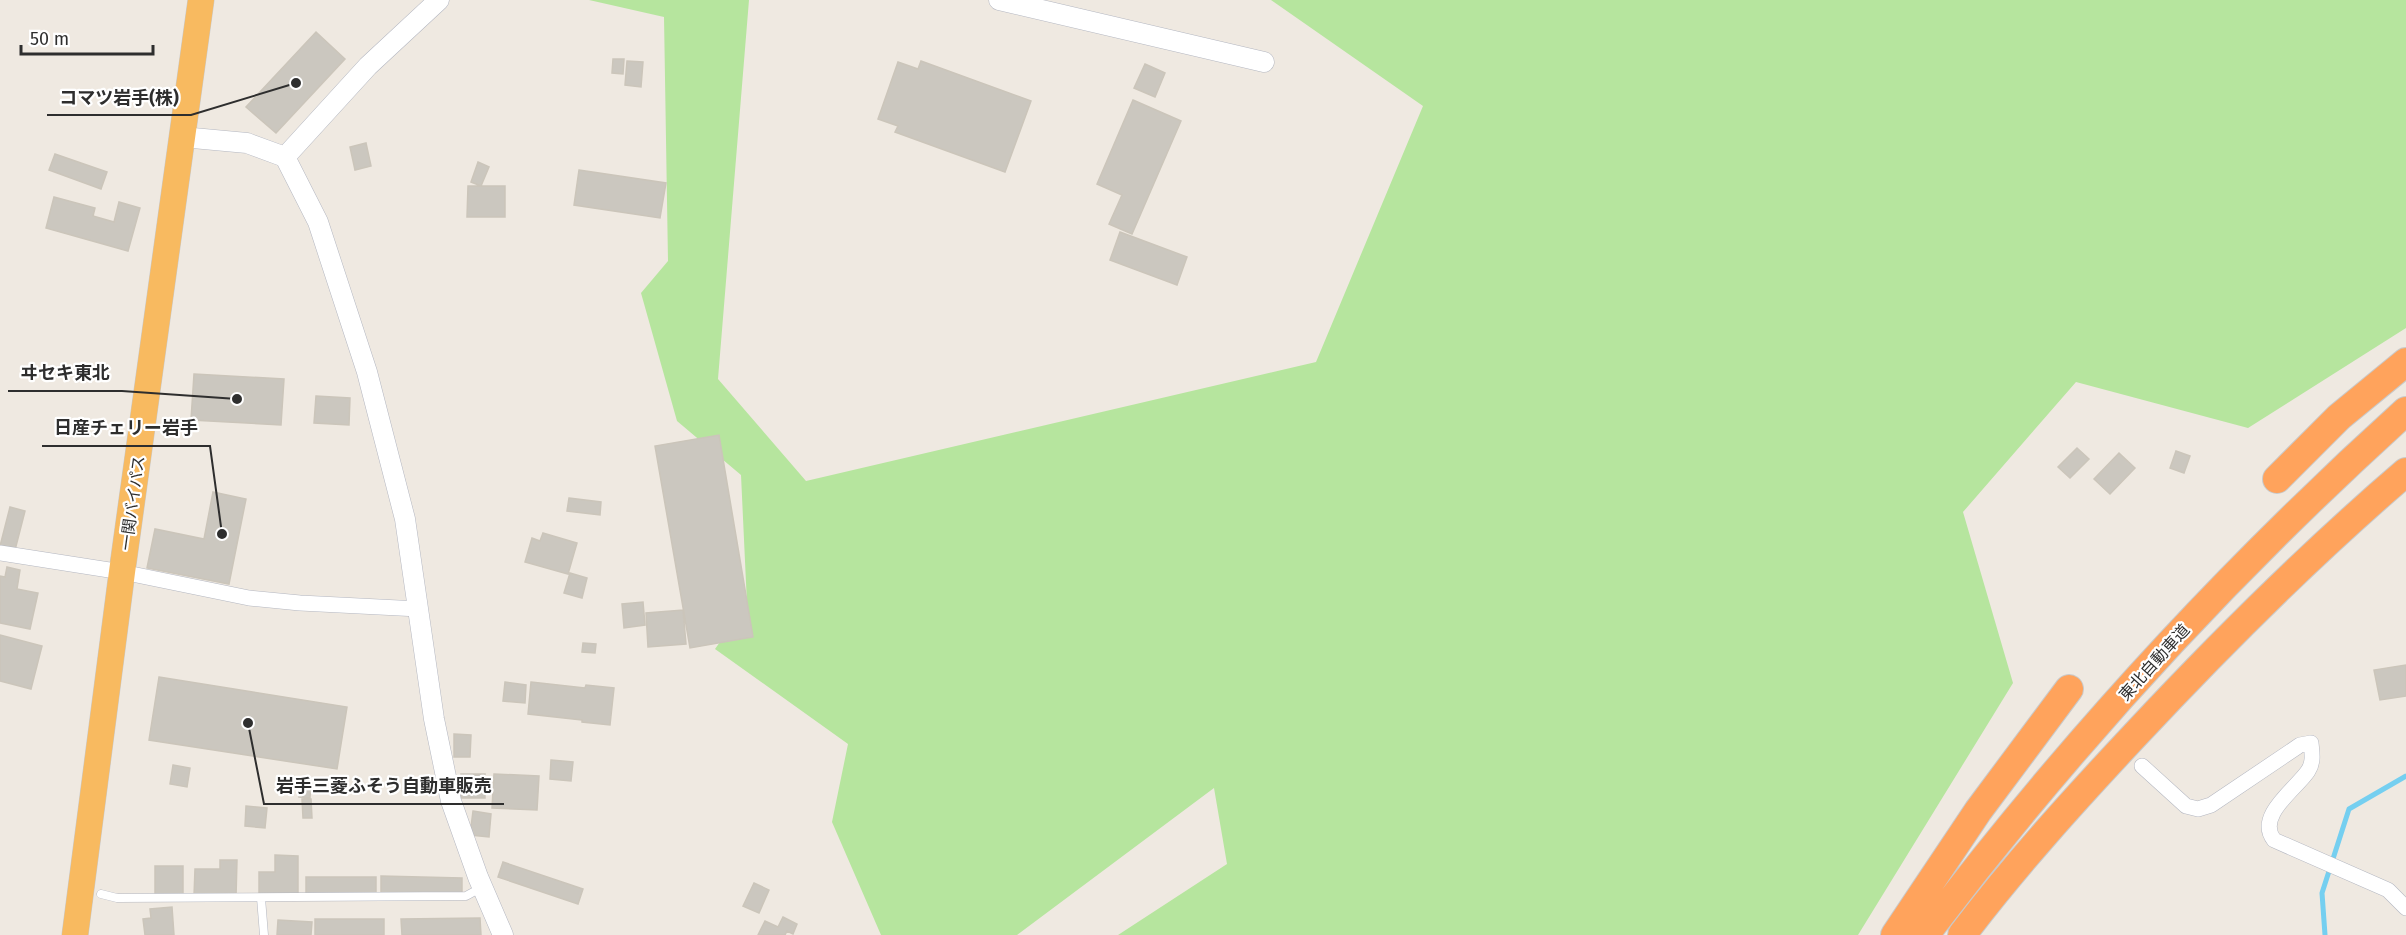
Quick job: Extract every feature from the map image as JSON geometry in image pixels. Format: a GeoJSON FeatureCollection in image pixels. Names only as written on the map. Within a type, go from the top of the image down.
{"type":"FeatureCollection","features":[{"type":"Feature","properties":{"kind":"highway","name":"一関バイパス"},"geometry":{"type":"LineString","coordinates":[[75,935],[122,572],[201,0]]}},
{"type":"Feature","properties":{"kind":"highway"},"geometry":{"type":"LineString","coordinates":[[2277,479],[2339,417],[2406,362]]}},
{"type":"Feature","properties":{"kind":"highway","name":"東北自動車道"},"geometry":{"type":"LineString","coordinates":[[1925,935],[2067,759],[2170,643],[2275,536],[2406,411]]}},
{"type":"Feature","properties":{"kind":"highway"},"geometry":{"type":"LineString","coordinates":[[1962,935],[2090,783],[2199,667],[2304,564],[2406,472]]}},
{"type":"Feature","properties":{"kind":"highway"},"geometry":{"type":"LineString","coordinates":[[1895,935],[1978,811],[2069,688]]}},
{"type":"Feature","properties":{"kind":"street"},"geometry":{"type":"LineString","coordinates":[[285,157],[360,74],[439,0]]}},
{"type":"Feature","properties":{"kind":"street"},"geometry":{"type":"LineString","coordinates":[[999,0],[1264,62]]}},
{"type":"Feature","properties":{"kind":"street"},"geometry":{"type":"LineString","coordinates":[[182,137],[247,143],[285,157],[318,222],[367,372],[405,519],[434,719],[451,801],[502,935]]}},
{"type":"Feature","properties":{"kind":"street"},"geometry":{"type":"LineString","coordinates":[[0,553],[122,572],[249,598],[419,609]]}},
{"type":"Feature","properties":{"kind":"street"},"geometry":{"type":"LineString","coordinates":[[2142,766],[2186,806],[2198,809],[2211,805],[2300,745],[2311,743],[2313,757],[2309,770],[2284,795],[2268,825],[2269,833],[2274,840],[2388,890],[2406,908]]}},
{"type":"Feature","properties":{"kind":"lane"},"geometry":{"type":"LineString","coordinates":[[101,894],[117,898],[466,896],[477,890]]}},
{"type":"Feature","properties":{"kind":"lane"},"geometry":{"type":"LineString","coordinates":[[261,898],[264,935]]}},
{"type":"Feature","properties":{"kind":"green space"},"geometry":{"type":"Polygon","coordinates":[[[589,0],[749,0],[718,379],[806,481],[1316,362],[1423,106],[1271,0],[2406,0],[2406,328],[2248,428],[2076,382],[1963,512],[2013,683],[1858,935],[1118,935],[1227,864],[1214,788],[1017,935],[881,935],[832,822],[848,744],[715,649],[747,604],[741,475],[677,421],[641,293],[668,261],[664,17],[589,0]]]}},
{"type":"Feature","properties":{"kind":"building"},"geometry":{"type":"Polygon","coordinates":[[[316,32],[345,59],[276,133],[246,107],[316,32]]]}},
{"type":"Feature","properties":{"kind":"building"},"geometry":{"type":"Polygon","coordinates":[[[613,59],[624,59],[623,74],[612,73],[613,59]]]}},
{"type":"Feature","properties":{"kind":"building"},"geometry":{"type":"Polygon","coordinates":[[[627,61],[643,62],[641,87],[625,85],[627,61]]]}},
{"type":"Feature","properties":{"kind":"building"},"geometry":{"type":"Polygon","coordinates":[[[921,61],[1031,101],[1005,172],[895,132],[898,126],[878,119],[898,62],[918,69],[921,61]]]}},
{"type":"Feature","properties":{"kind":"building"},"geometry":{"type":"Polygon","coordinates":[[[1145,64],[1165,73],[1155,97],[1134,88],[1145,64]]]}},
{"type":"Feature","properties":{"kind":"building"},"geometry":{"type":"Polygon","coordinates":[[[1133,100],[1181,121],[1132,234],[1109,224],[1122,195],[1097,184],[1133,100]]]}},
{"type":"Feature","properties":{"kind":"building"},"geometry":{"type":"Polygon","coordinates":[[[366,143],[371,166],[355,170],[350,147],[366,143]]]}},
{"type":"Feature","properties":{"kind":"building"},"geometry":{"type":"Polygon","coordinates":[[[55,154],[107,172],[101,189],[49,170],[55,154]]]}},
{"type":"Feature","properties":{"kind":"building"},"geometry":{"type":"Polygon","coordinates":[[[478,162],[489,167],[481,186],[471,182],[478,162]]]}},
{"type":"Feature","properties":{"kind":"building"},"geometry":{"type":"Polygon","coordinates":[[[579,170],[666,183],[660,218],[574,205],[579,170]]]}},
{"type":"Feature","properties":{"kind":"building"},"geometry":{"type":"Polygon","coordinates":[[[468,186],[505,186],[505,217],[467,217],[468,186]]]}},
{"type":"Feature","properties":{"kind":"building"},"geometry":{"type":"Polygon","coordinates":[[[54,197],[95,208],[93,216],[114,222],[119,202],[140,208],[128,251],[46,228],[54,197]]]}},
{"type":"Feature","properties":{"kind":"building"},"geometry":{"type":"Polygon","coordinates":[[[1120,232],[1187,257],[1177,285],[1110,260],[1120,232]]]}},
{"type":"Feature","properties":{"kind":"building"},"geometry":{"type":"Polygon","coordinates":[[[194,374],[284,379],[281,425],[191,420],[194,374]]]}},
{"type":"Feature","properties":{"kind":"building"},"geometry":{"type":"Polygon","coordinates":[[[316,396],[350,398],[349,425],[314,423],[316,396]]]}},
{"type":"Feature","properties":{"kind":"building"},"geometry":{"type":"Polygon","coordinates":[[[719,435],[753,637],[690,648],[655,446],[719,435]]]}},
{"type":"Feature","properties":{"kind":"building"},"geometry":{"type":"Polygon","coordinates":[[[2077,448],[2089,459],[2070,478],[2058,467],[2077,448]]]}},
{"type":"Feature","properties":{"kind":"building"},"geometry":{"type":"Polygon","coordinates":[[[2176,451],[2190,456],[2184,473],[2170,468],[2176,451]]]}},
{"type":"Feature","properties":{"kind":"building"},"geometry":{"type":"Polygon","coordinates":[[[2119,453],[2135,468],[2110,494],[2094,479],[2119,453]]]}},
{"type":"Feature","properties":{"kind":"building"},"geometry":{"type":"Polygon","coordinates":[[[213,492],[246,499],[229,584],[147,568],[155,529],[204,539],[213,492]]]}},
{"type":"Feature","properties":{"kind":"building"},"geometry":{"type":"Polygon","coordinates":[[[569,498],[601,502],[600,515],[567,511],[569,498]]]}},
{"type":"Feature","properties":{"kind":"building"},"geometry":{"type":"Polygon","coordinates":[[[10,507],[25,511],[15,550],[0,546],[10,507]]]}},
{"type":"Feature","properties":{"kind":"building"},"geometry":{"type":"Polygon","coordinates":[[[543,533],[577,543],[568,574],[525,562],[532,538],[540,541],[543,533]]]}},
{"type":"Feature","properties":{"kind":"building"},"geometry":{"type":"Polygon","coordinates":[[[7,567],[20,570],[17,589],[38,593],[30,629],[0,623],[0,576],[5,577],[7,567]]]}},
{"type":"Feature","properties":{"kind":"building"},"geometry":{"type":"Polygon","coordinates":[[[570,573],[587,578],[582,598],[564,593],[570,573]]]}},
{"type":"Feature","properties":{"kind":"building"},"geometry":{"type":"Polygon","coordinates":[[[643,602],[645,625],[624,628],[622,604],[643,602]]]}},
{"type":"Feature","properties":{"kind":"building"},"geometry":{"type":"Polygon","coordinates":[[[683,610],[686,644],[648,647],[646,613],[683,610]]]}},
{"type":"Feature","properties":{"kind":"building"},"geometry":{"type":"Polygon","coordinates":[[[0,635],[42,646],[31,689],[0,681],[0,635]]]}},
{"type":"Feature","properties":{"kind":"building"},"geometry":{"type":"Polygon","coordinates":[[[583,643],[596,644],[595,653],[582,652],[583,643]]]}},
{"type":"Feature","properties":{"kind":"building"},"geometry":{"type":"Polygon","coordinates":[[[2406,665],[2406,696],[2380,700],[2374,670],[2406,665]]]}},
{"type":"Feature","properties":{"kind":"building"},"geometry":{"type":"Polygon","coordinates":[[[159,677],[347,707],[337,769],[149,740],[159,677]]]}},
{"type":"Feature","properties":{"kind":"building"},"geometry":{"type":"Polygon","coordinates":[[[505,682],[526,685],[525,703],[503,701],[505,682]]]}},
{"type":"Feature","properties":{"kind":"building"},"geometry":{"type":"Polygon","coordinates":[[[531,682],[585,688],[586,685],[614,688],[610,725],[528,714],[531,682]]]}},
{"type":"Feature","properties":{"kind":"building"},"geometry":{"type":"Polygon","coordinates":[[[454,734],[471,735],[470,757],[454,757],[454,734]]]}},
{"type":"Feature","properties":{"kind":"building"},"geometry":{"type":"Polygon","coordinates":[[[551,760],[573,762],[571,781],[550,779],[551,760]]]}},
{"type":"Feature","properties":{"kind":"building"},"geometry":{"type":"Polygon","coordinates":[[[173,765],[190,768],[187,787],[170,784],[173,765]]]}},
{"type":"Feature","properties":{"kind":"building"},"geometry":{"type":"Polygon","coordinates":[[[461,774],[485,774],[485,798],[461,798],[461,774]]]}},
{"type":"Feature","properties":{"kind":"building"},"geometry":{"type":"Polygon","coordinates":[[[494,774],[539,776],[537,810],[492,808],[494,774]]]}},
{"type":"Feature","properties":{"kind":"building"},"geometry":{"type":"Polygon","coordinates":[[[300,781],[311,781],[310,798],[299,797],[300,781]]]}},
{"type":"Feature","properties":{"kind":"building"},"geometry":{"type":"Polygon","coordinates":[[[302,799],[311,799],[312,818],[303,818],[302,799]]]}},
{"type":"Feature","properties":{"kind":"building"},"geometry":{"type":"Polygon","coordinates":[[[246,806],[267,808],[265,828],[245,826],[246,806]]]}},
{"type":"Feature","properties":{"kind":"building"},"geometry":{"type":"Polygon","coordinates":[[[473,811],[491,814],[489,837],[470,835],[473,811]]]}},
{"type":"Feature","properties":{"kind":"building"},"geometry":{"type":"Polygon","coordinates":[[[275,855],[298,856],[298,897],[259,896],[259,872],[275,872],[275,855]]]}},
{"type":"Feature","properties":{"kind":"building"},"geometry":{"type":"Polygon","coordinates":[[[220,860],[237,860],[236,897],[194,896],[195,869],[220,869],[220,860]]]}},
{"type":"Feature","properties":{"kind":"building"},"geometry":{"type":"Polygon","coordinates":[[[503,862],[583,889],[578,904],[498,877],[503,862]]]}},
{"type":"Feature","properties":{"kind":"building"},"geometry":{"type":"Polygon","coordinates":[[[155,866],[183,866],[183,895],[155,895],[155,866]]]}},
{"type":"Feature","properties":{"kind":"building"},"geometry":{"type":"Polygon","coordinates":[[[381,876],[462,878],[462,895],[381,893],[381,876]]]}},
{"type":"Feature","properties":{"kind":"building"},"geometry":{"type":"Polygon","coordinates":[[[306,877],[376,877],[376,896],[306,895],[306,877]]]}},
{"type":"Feature","properties":{"kind":"building"},"geometry":{"type":"Polygon","coordinates":[[[754,883],[769,890],[759,913],[743,906],[754,883]]]}},
{"type":"Feature","properties":{"kind":"building"},"geometry":{"type":"Polygon","coordinates":[[[172,907],[174,935],[145,935],[143,919],[151,918],[150,909],[172,907]]]}},
{"type":"Feature","properties":{"kind":"building"},"geometry":{"type":"Polygon","coordinates":[[[783,917],[797,924],[793,934],[787,931],[785,935],[758,935],[765,921],[778,927],[783,917]]]}},
{"type":"Feature","properties":{"kind":"building"},"geometry":{"type":"Polygon","coordinates":[[[480,918],[481,935],[402,935],[401,919],[480,918]]]}},
{"type":"Feature","properties":{"kind":"building"},"geometry":{"type":"Polygon","coordinates":[[[315,919],[384,919],[384,935],[315,935],[315,919]]]}},
{"type":"Feature","properties":{"kind":"building"},"geometry":{"type":"Polygon","coordinates":[[[278,920],[312,922],[311,935],[277,935],[278,920]]]}},
{"type":"Feature","properties":{"kind":"waterway"},"geometry":{"type":"LineString","coordinates":[[2325,935],[2322,893],[2349,809],[2406,776]]}},
{"type":"Feature","properties":{"kind":"place","name":"コマツ岩手(株)"},"geometry":{"type":"Point","coordinates":[296,83]}},
{"type":"Feature","properties":{"kind":"place","name":"ヰセキ東北"},"geometry":{"type":"Point","coordinates":[237,399]}},
{"type":"Feature","properties":{"kind":"place","name":"日産チェリー岩手"},"geometry":{"type":"Point","coordinates":[222,534]}},
{"type":"Feature","properties":{"kind":"place","name":"岩手三菱ふそう自動車販売"},"geometry":{"type":"Point","coordinates":[248,723]}}]}
